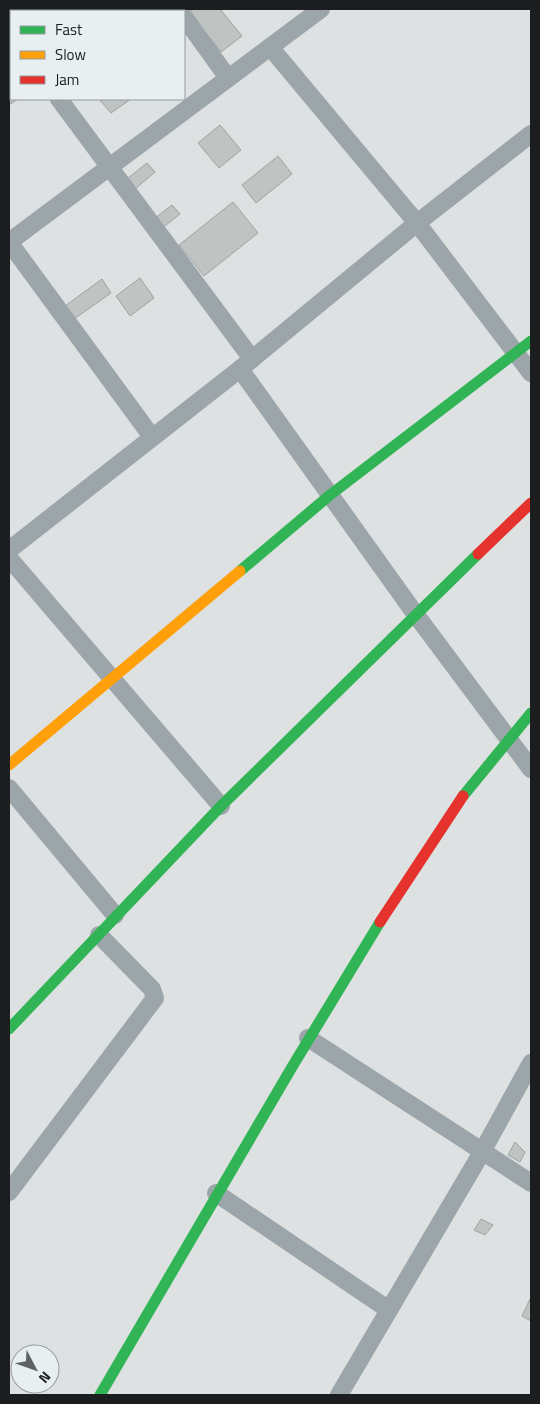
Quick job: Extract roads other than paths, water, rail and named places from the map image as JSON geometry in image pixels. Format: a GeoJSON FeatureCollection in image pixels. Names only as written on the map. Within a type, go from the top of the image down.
{"type":"FeatureCollection","features":[{"type":"Feature","properties":{"kind":"street"},"geometry":{"type":"LineString","coordinates":[[152,437],[9,242],[321,9]]}},
{"type":"Feature","properties":{"kind":"street"},"geometry":{"type":"LineString","coordinates":[[185,18],[228,78]]}},
{"type":"Feature","properties":{"kind":"street"},"geometry":{"type":"LineString","coordinates":[[270,46],[417,224],[531,374]]}},
{"type":"Feature","properties":{"kind":"street"},"geometry":{"type":"LineString","coordinates":[[60,100],[246,364],[330,495],[416,615],[531,769]]}},
{"type":"Feature","properties":{"kind":"street"},"geometry":{"type":"LineString","coordinates":[[9,550],[246,364],[417,224],[531,134]]}},
{"type":"Feature","properties":{"kind":"street"},"geometry":{"type":"LineString","coordinates":[[9,765],[330,495],[531,341]]}},
{"type":"Feature","properties":{"kind":"street"},"geometry":{"type":"LineString","coordinates":[[9,1029],[115,915],[221,806],[531,503]]}},
{"type":"Feature","properties":{"kind":"street"},"geometry":{"type":"LineString","coordinates":[[9,558],[221,806]]}},
{"type":"Feature","properties":{"kind":"street"},"geometry":{"type":"LineString","coordinates":[[100,1395],[308,1038],[430,842],[482,768],[531,713]]}},
{"type":"Feature","properties":{"kind":"street"},"geometry":{"type":"LineString","coordinates":[[9,788],[115,915]]}},
{"type":"Feature","properties":{"kind":"street"},"geometry":{"type":"LineString","coordinates":[[9,1192],[155,998],[152,989],[99,934]]}},
{"type":"Feature","properties":{"kind":"street"},"geometry":{"type":"LineString","coordinates":[[308,1038],[531,1183]]}},
{"type":"Feature","properties":{"kind":"street"},"geometry":{"type":"LineString","coordinates":[[339,1395],[482,1152],[531,1063]]}},
{"type":"Feature","properties":{"kind":"street"},"geometry":{"type":"LineString","coordinates":[[216,1193],[389,1310]]}}]}
